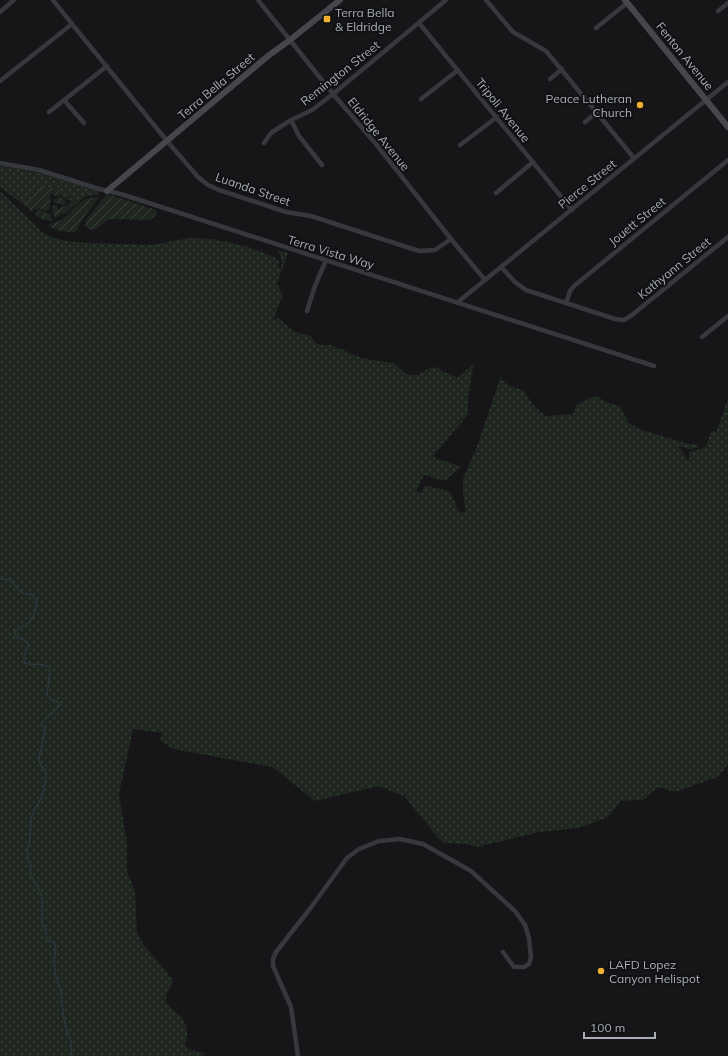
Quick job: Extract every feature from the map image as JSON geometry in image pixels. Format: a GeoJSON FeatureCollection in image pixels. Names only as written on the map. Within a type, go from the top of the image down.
{"type":"FeatureCollection","features":[{"type":"Feature","properties":{"kind":"street"},"geometry":{"type":"LineString","coordinates":[[0,12],[14,0]]}},
{"type":"Feature","properties":{"kind":"street","name":"Luanda Street"},"geometry":{"type":"LineString","coordinates":[[53,0],[167,140],[198,177],[208,185],[286,212],[311,216],[419,251],[435,250],[451,239]]}},
{"type":"Feature","properties":{"kind":"street","name":"Eldridge Avenue"},"geometry":{"type":"LineString","coordinates":[[258,0],[485,280]]}},
{"type":"Feature","properties":{"kind":"street","name":"Terra Bella Street"},"geometry":{"type":"LineString","coordinates":[[107,190],[268,56],[340,0]]}},
{"type":"Feature","properties":{"kind":"street","name":"Remington Street"},"geometry":{"type":"LineString","coordinates":[[264,143],[270,133],[291,120],[312,110],[446,0]]}},
{"type":"Feature","properties":{"kind":"street"},"geometry":{"type":"LineString","coordinates":[[486,0],[514,32],[546,51],[634,158]]}},
{"type":"Feature","properties":{"kind":"street"},"geometry":{"type":"LineString","coordinates":[[596,28],[626,2]]}},
{"type":"Feature","properties":{"kind":"street","name":"Fenton Avenue"},"geometry":{"type":"LineString","coordinates":[[626,2],[728,127]]}},
{"type":"Feature","properties":{"kind":"street"},"geometry":{"type":"LineString","coordinates":[[718,11],[728,3]]}},
{"type":"Feature","properties":{"kind":"street","name":"Tripoli Avenue"},"geometry":{"type":"LineString","coordinates":[[419,22],[572,210]]}},
{"type":"Feature","properties":{"kind":"street"},"geometry":{"type":"LineString","coordinates":[[0,81],[72,24]]}},
{"type":"Feature","properties":{"kind":"street"},"geometry":{"type":"LineString","coordinates":[[49,112],[107,66]]}},
{"type":"Feature","properties":{"kind":"street"},"geometry":{"type":"LineString","coordinates":[[550,79],[562,69]]}},
{"type":"Feature","properties":{"kind":"street"},"geometry":{"type":"LineString","coordinates":[[421,99],[458,70]]}},
{"type":"Feature","properties":{"kind":"street","name":"Pierce Street"},"geometry":{"type":"LineString","coordinates":[[458,302],[728,82]]}},
{"type":"Feature","properties":{"kind":"street"},"geometry":{"type":"LineString","coordinates":[[64,100],[84,123]]}},
{"type":"Feature","properties":{"kind":"street"},"geometry":{"type":"LineString","coordinates":[[584,122],[596,113]]}},
{"type":"Feature","properties":{"kind":"street"},"geometry":{"type":"LineString","coordinates":[[460,145],[497,117]]}},
{"type":"Feature","properties":{"kind":"street"},"geometry":{"type":"LineString","coordinates":[[291,120],[299,136],[322,165]]}},
{"type":"Feature","properties":{"kind":"street","name":"Jouett Street"},"geometry":{"type":"LineString","coordinates":[[566,303],[570,291],[577,282],[728,160]]}},
{"type":"Feature","properties":{"kind":"street"},"geometry":{"type":"LineString","coordinates":[[496,193],[533,162]]}},
{"type":"Feature","properties":{"kind":"street","name":"Terra Vista Way"},"geometry":{"type":"LineString","coordinates":[[0,163],[39,170],[107,190],[654,366]]}},
{"type":"Feature","properties":{"kind":"street","name":"Kathyann Street"},"geometry":{"type":"LineString","coordinates":[[566,303],[615,319],[624,320],[728,237]]}},
{"type":"Feature","properties":{"kind":"street"},"geometry":{"type":"LineString","coordinates":[[307,310],[326,260]]}},
{"type":"Feature","properties":{"kind":"street"},"geometry":{"type":"LineString","coordinates":[[502,267],[515,282],[526,290],[566,303]]}},
{"type":"Feature","properties":{"kind":"street"},"geometry":{"type":"LineString","coordinates":[[702,337],[728,316]]}},
{"type":"Feature","properties":{"kind":"street"},"geometry":{"type":"LineString","coordinates":[[298,1056],[291,1006],[273,966],[273,959],[276,952],[347,858],[359,849],[379,841],[400,839],[422,844],[471,871],[515,911],[525,925],[529,938],[531,958],[529,964],[524,968],[514,967],[503,952]]}},
{"type":"Feature","properties":{"kind":"shaded area"},"geometry":{"type":"Polygon","coordinates":[[[0,165],[43,174],[100,192],[96,195],[87,196],[80,200],[43,185],[24,205],[0,187],[0,165]]]}},
{"type":"Feature","properties":{"kind":"shaded area"},"geometry":{"type":"Polygon","coordinates":[[[43,185],[60,190],[72,198],[80,200],[65,214],[63,213],[55,218],[52,210],[53,206],[57,205],[58,209],[60,209],[71,201],[61,195],[55,196],[51,194],[49,196],[51,201],[50,209],[46,211],[34,209],[32,212],[24,205],[43,185]]]}},
{"type":"Feature","properties":{"kind":"shaded area"},"geometry":{"type":"Polygon","coordinates":[[[0,191],[42,232],[53,238],[72,242],[152,245],[192,238],[213,239],[249,247],[274,257],[279,261],[278,268],[281,268],[282,260],[276,249],[288,253],[277,284],[283,295],[273,319],[279,318],[296,332],[309,335],[318,345],[331,345],[362,358],[394,363],[406,374],[410,375],[418,375],[435,367],[457,378],[474,362],[468,399],[468,414],[433,457],[461,467],[445,481],[424,475],[416,491],[421,493],[425,485],[450,492],[460,513],[466,512],[463,494],[463,478],[476,449],[501,376],[505,383],[524,391],[533,405],[545,416],[573,414],[576,405],[595,396],[609,403],[620,406],[629,423],[639,429],[697,445],[699,447],[690,449],[678,447],[681,449],[687,460],[690,458],[688,452],[702,449],[708,441],[711,431],[716,432],[728,399],[728,764],[718,777],[675,792],[658,787],[643,800],[621,801],[608,817],[579,828],[540,832],[477,847],[467,844],[444,843],[438,838],[405,797],[379,786],[315,801],[272,767],[173,749],[160,740],[162,733],[133,729],[119,794],[127,843],[127,873],[135,890],[137,933],[143,944],[173,981],[166,995],[166,1002],[185,1022],[187,1033],[185,1046],[192,1050],[206,1053],[201,1056],[0,1056],[0,191]]]}},
{"type":"Feature","properties":{"kind":"shaded area"},"geometry":{"type":"Polygon","coordinates":[[[107,194],[156,210],[157,212],[154,217],[149,220],[109,219],[97,228],[91,230],[88,229],[85,225],[86,220],[107,194]]]}},
{"type":"Feature","properties":{"kind":"shaded area"},"geometry":{"type":"Polygon","coordinates":[[[58,197],[65,200],[66,203],[64,205],[53,203],[58,197]]]}},
{"type":"Feature","properties":{"kind":"shaded area"},"geometry":{"type":"Polygon","coordinates":[[[98,197],[75,232],[62,231],[49,226],[49,224],[61,220],[84,200],[98,197]]]}},
{"type":"Feature","properties":{"kind":"shaded area"},"geometry":{"type":"Polygon","coordinates":[[[40,210],[50,214],[52,220],[39,218],[35,215],[40,210]]]}},
{"type":"Feature","properties":{"kind":"waterway"},"geometry":{"type":"LineString","coordinates":[[0,576],[2,579],[10,580],[22,593],[31,594],[36,599],[37,602],[34,615],[27,625],[16,631],[15,635],[28,643],[24,654],[25,663],[40,664],[50,669],[47,695],[51,699],[60,703],[58,708],[45,719],[41,725],[45,728],[45,730],[39,759],[40,764],[45,770],[46,774],[45,784],[42,797],[31,817],[30,839],[27,850],[28,859],[31,865],[31,875],[42,898],[42,924],[46,930],[46,938],[54,943],[56,948],[54,962],[56,978],[61,990],[63,1014],[71,1041],[72,1056]]}},
{"type":"Feature","properties":{"kind":"place","name":"Terra Bella & Eldridge"},"geometry":{"type":"Point","coordinates":[327,19]}},
{"type":"Feature","properties":{"kind":"place","name":"Peace Lutheran Church"},"geometry":{"type":"Point","coordinates":[640,105]}},
{"type":"Feature","properties":{"kind":"place","name":"LAFD Lopez Canyon Helispot"},"geometry":{"type":"Point","coordinates":[601,971]}}]}
